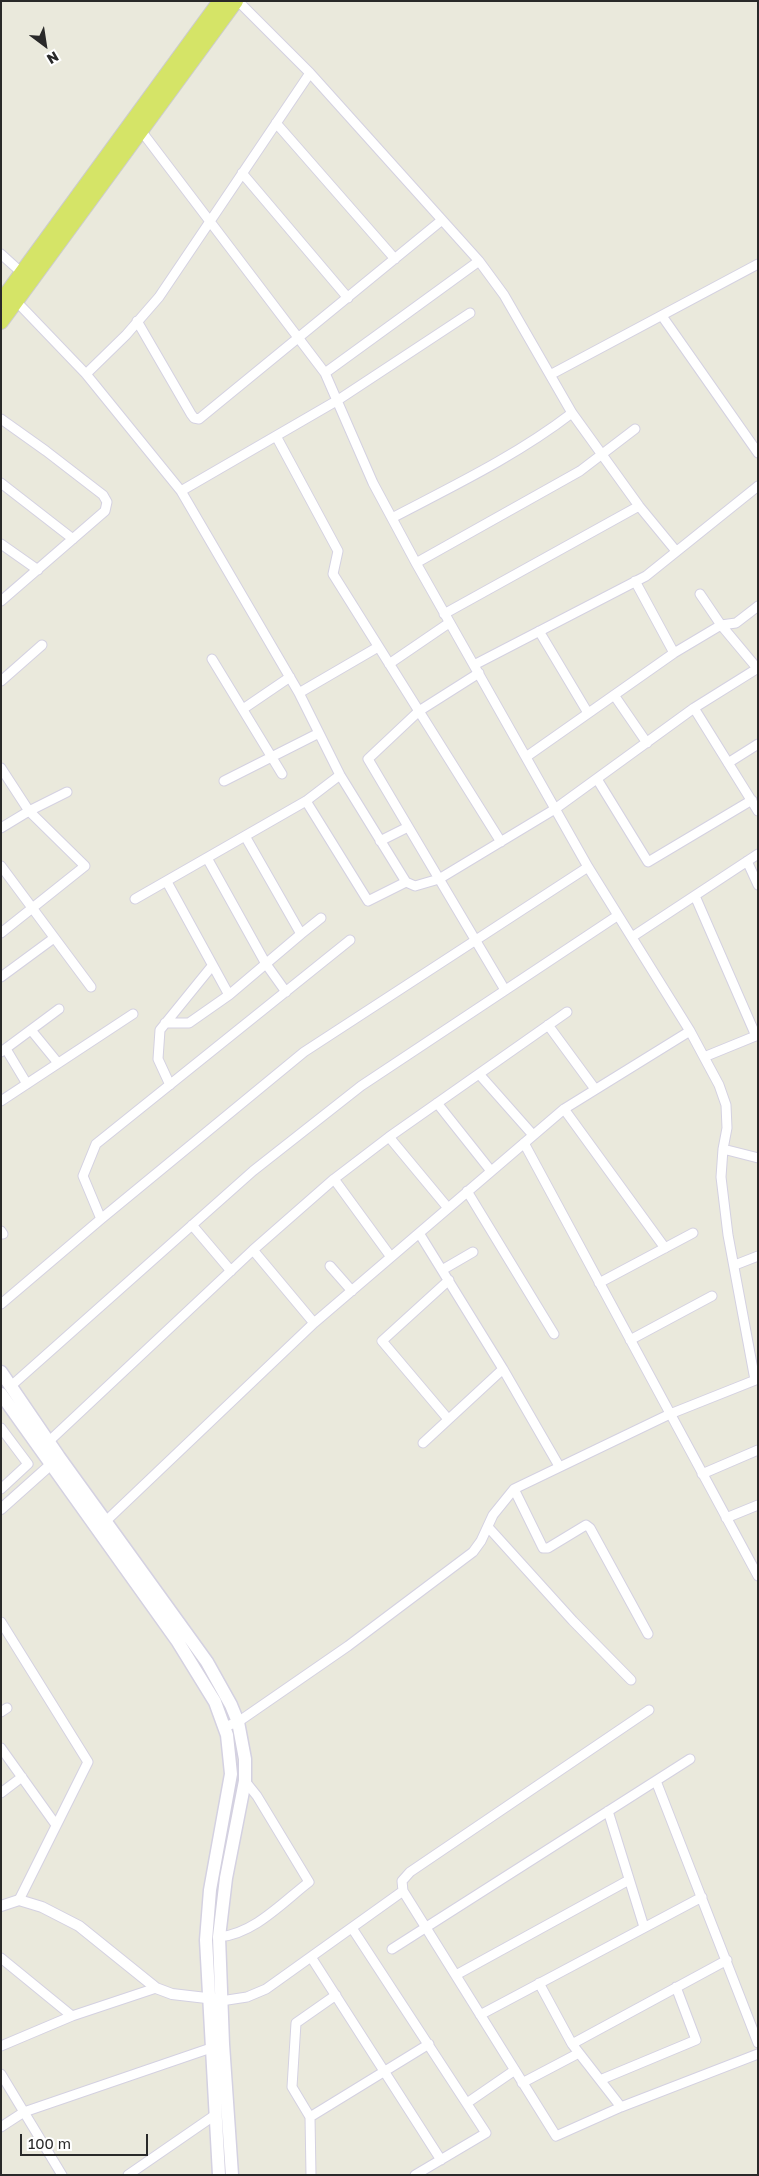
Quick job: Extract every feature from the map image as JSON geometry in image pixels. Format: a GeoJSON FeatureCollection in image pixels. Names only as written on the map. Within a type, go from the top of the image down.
{"type":"FeatureCollection","features":[{"type":"Feature","properties":{"kind":"main road"},"geometry":{"type":"LineString","coordinates":[[1,322],[138,126],[220,1]]}},
{"type":"Feature","properties":{"kind":"main road"},"geometry":{"type":"LineString","coordinates":[[1,301],[237,1]]}},
{"type":"Feature","properties":{"kind":"main road"},"geometry":{"type":"LineString","coordinates":[[1,1372],[6,1390],[178,1642],[215,1702],[224,1727],[231,1762],[231,1774],[210,1890],[206,1924],[208,1997],[219,2175]]}},
{"type":"Feature","properties":{"kind":"main road"},"geometry":{"type":"LineString","coordinates":[[55,1460],[106,1521],[207,1662],[232,1705],[238,1722],[245,1759],[245,1781],[226,1878],[219,1938],[232,2175]]}},
{"type":"Feature","properties":{"kind":"street"},"geometry":{"type":"LineString","coordinates":[[237,1],[310,73],[479,261],[504,295],[572,413],[638,506],[676,551]]}},
{"type":"Feature","properties":{"kind":"street"},"geometry":{"type":"LineString","coordinates":[[86,374],[137,322],[158,296],[310,73]]}},
{"type":"Feature","properties":{"kind":"street"},"geometry":{"type":"LineString","coordinates":[[276,123],[395,259]]}},
{"type":"Feature","properties":{"kind":"street"},"geometry":{"type":"LineString","coordinates":[[138,126],[325,373],[373,483],[416,563],[588,867],[690,1031],[719,1085],[726,1105],[727,1128],[721,1177],[728,1235],[756,1380],[670,1414],[514,1489],[501,1503],[477,1547],[452,1569],[348,1646],[238,1722],[224,1727]]}},
{"type":"Feature","properties":{"kind":"street"},"geometry":{"type":"LineString","coordinates":[[242,174],[348,298]]}},
{"type":"Feature","properties":{"kind":"street"},"geometry":{"type":"LineString","coordinates":[[137,322],[191,414],[194,418],[199,419],[442,220]]}},
{"type":"Feature","properties":{"kind":"street"},"geometry":{"type":"LineString","coordinates":[[1,254],[22,273]]}},
{"type":"Feature","properties":{"kind":"street"},"geometry":{"type":"LineString","coordinates":[[325,373],[479,261]]}},
{"type":"Feature","properties":{"kind":"street"},"geometry":{"type":"LineString","coordinates":[[550,376],[758,264]]}},
{"type":"Feature","properties":{"kind":"street"},"geometry":{"type":"LineString","coordinates":[[16,301],[86,374],[181,491],[299,692],[340,775],[406,882],[415,886],[438,879],[555,810],[694,708],[757,668],[700,594]]}},
{"type":"Feature","properties":{"kind":"street"},"geometry":{"type":"LineString","coordinates":[[181,491],[338,400],[470,313]]}},
{"type":"Feature","properties":{"kind":"street"},"geometry":{"type":"LineString","coordinates":[[662,316],[758,453]]}},
{"type":"Feature","properties":{"kind":"street"},"geometry":{"type":"LineString","coordinates":[[392,518],[488,468],[546,433],[572,413]]}},
{"type":"Feature","properties":{"kind":"street"},"geometry":{"type":"LineString","coordinates":[[1,419],[46,450],[103,496],[107,502],[106,511],[1,601]]}},
{"type":"Feature","properties":{"kind":"street"},"geometry":{"type":"LineString","coordinates":[[416,563],[580,471],[635,429]]}},
{"type":"Feature","properties":{"kind":"street"},"geometry":{"type":"LineString","coordinates":[[276,436],[338,551],[333,574],[501,842]]}},
{"type":"Feature","properties":{"kind":"street"},"geometry":{"type":"LineString","coordinates":[[1,483],[73,539]]}},
{"type":"Feature","properties":{"kind":"street"},"geometry":{"type":"LineString","coordinates":[[505,990],[368,759],[419,711],[476,669],[539,631],[646,576],[758,486]]}},
{"type":"Feature","properties":{"kind":"street"},"geometry":{"type":"LineString","coordinates":[[389,664],[447,618],[638,506]]}},
{"type":"Feature","properties":{"kind":"street"},"geometry":{"type":"LineString","coordinates":[[1,544],[38,570]]}},
{"type":"Feature","properties":{"kind":"street"},"geometry":{"type":"LineString","coordinates":[[635,582],[674,653]]}},
{"type":"Feature","properties":{"kind":"street"},"geometry":{"type":"LineString","coordinates":[[526,757],[674,653],[722,625],[736,623],[758,606]]}},
{"type":"Feature","properties":{"kind":"street"},"geometry":{"type":"LineString","coordinates":[[539,631],[588,713]]}},
{"type":"Feature","properties":{"kind":"street"},"geometry":{"type":"LineString","coordinates":[[1,681],[42,645]]}},
{"type":"Feature","properties":{"kind":"street"},"geometry":{"type":"LineString","coordinates":[[299,692],[378,647]]}},
{"type":"Feature","properties":{"kind":"street"},"geometry":{"type":"LineString","coordinates":[[212,659],[282,774]]}},
{"type":"Feature","properties":{"kind":"street"},"geometry":{"type":"LineString","coordinates":[[243,709],[290,677]]}},
{"type":"Feature","properties":{"kind":"street"},"geometry":{"type":"LineString","coordinates":[[614,696],[647,743]]}},
{"type":"Feature","properties":{"kind":"street"},"geometry":{"type":"LineString","coordinates":[[694,708],[758,811]]}},
{"type":"Feature","properties":{"kind":"street"},"geometry":{"type":"LineString","coordinates":[[224,781],[319,733]]}},
{"type":"Feature","properties":{"kind":"street"},"geometry":{"type":"LineString","coordinates":[[728,763],[758,744]]}},
{"type":"Feature","properties":{"kind":"street"},"geometry":{"type":"LineString","coordinates":[[1,768],[29,811],[85,866],[1,934]]}},
{"type":"Feature","properties":{"kind":"street"},"geometry":{"type":"LineString","coordinates":[[135,899],[306,801],[340,775]]}},
{"type":"Feature","properties":{"kind":"street"},"geometry":{"type":"LineString","coordinates":[[597,779],[648,862],[752,800]]}},
{"type":"Feature","properties":{"kind":"street"},"geometry":{"type":"LineString","coordinates":[[1,828],[29,811],[67,792]]}},
{"type":"Feature","properties":{"kind":"street"},"geometry":{"type":"LineString","coordinates":[[306,801],[368,901],[406,882]]}},
{"type":"Feature","properties":{"kind":"street"},"geometry":{"type":"LineString","coordinates":[[380,841],[408,827]]}},
{"type":"Feature","properties":{"kind":"street"},"geometry":{"type":"LineString","coordinates":[[245,836],[301,934]]}},
{"type":"Feature","properties":{"kind":"street"},"geometry":{"type":"LineString","coordinates":[[632,938],[758,854]]}},
{"type":"Feature","properties":{"kind":"street"},"geometry":{"type":"LineString","coordinates":[[207,858],[266,964],[286,992]]}},
{"type":"Feature","properties":{"kind":"street"},"geometry":{"type":"LineString","coordinates":[[748,861],[758,885]]}},
{"type":"Feature","properties":{"kind":"street"},"geometry":{"type":"LineString","coordinates":[[1,866],[91,987]]}},
{"type":"Feature","properties":{"kind":"street"},"geometry":{"type":"LineString","coordinates":[[1,1304],[101,1218],[304,1052],[588,867]]}},
{"type":"Feature","properties":{"kind":"street"},"geometry":{"type":"LineString","coordinates":[[167,882],[229,995]]}},
{"type":"Feature","properties":{"kind":"street"},"geometry":{"type":"LineString","coordinates":[[695,896],[757,1036],[704,1057]]}},
{"type":"Feature","properties":{"kind":"street"},"geometry":{"type":"LineString","coordinates":[[6,1390],[252,1171],[361,1086],[617,916]]}},
{"type":"Feature","properties":{"kind":"street"},"geometry":{"type":"LineString","coordinates":[[165,1023],[188,1023],[229,995],[321,918]]}},
{"type":"Feature","properties":{"kind":"street"},"geometry":{"type":"LineString","coordinates":[[1,978],[54,938]]}},
{"type":"Feature","properties":{"kind":"street"},"geometry":{"type":"LineString","coordinates":[[101,1218],[83,1176],[96,1144],[350,940]]}},
{"type":"Feature","properties":{"kind":"street"},"geometry":{"type":"LineString","coordinates":[[170,1085],[158,1059],[160,1030],[212,966]]}},
{"type":"Feature","properties":{"kind":"street"},"geometry":{"type":"LineString","coordinates":[[27,1084],[4,1050],[60,1009]]}},
{"type":"Feature","properties":{"kind":"street"},"geometry":{"type":"LineString","coordinates":[[45,1446],[253,1250],[334,1179],[389,1137],[567,1012]]}},
{"type":"Feature","properties":{"kind":"street"},"geometry":{"type":"LineString","coordinates":[[1,1100],[134,1014]]}},
{"type":"Feature","properties":{"kind":"street"},"geometry":{"type":"LineString","coordinates":[[548,1025],[596,1089]]}},
{"type":"Feature","properties":{"kind":"street"},"geometry":{"type":"LineString","coordinates":[[31,1030],[58,1063]]}},
{"type":"Feature","properties":{"kind":"street"},"geometry":{"type":"LineString","coordinates":[[106,1521],[314,1323],[533,1135],[564,1109],[690,1031]]}},
{"type":"Feature","properties":{"kind":"street"},"geometry":{"type":"LineString","coordinates":[[479,1074],[533,1135]]}},
{"type":"Feature","properties":{"kind":"street"},"geometry":{"type":"LineString","coordinates":[[437,1103],[491,1171]]}},
{"type":"Feature","properties":{"kind":"street"},"geometry":{"type":"LineString","coordinates":[[564,1109],[665,1248]]}},
{"type":"Feature","properties":{"kind":"street"},"geometry":{"type":"LineString","coordinates":[[389,1137],[448,1208]]}},
{"type":"Feature","properties":{"kind":"street"},"geometry":{"type":"LineString","coordinates":[[524,1143],[758,1576]]}},
{"type":"Feature","properties":{"kind":"street"},"geometry":{"type":"LineString","coordinates":[[723,1149],[758,1158]]}},
{"type":"Feature","properties":{"kind":"street"},"geometry":{"type":"LineString","coordinates":[[334,1179],[391,1257]]}},
{"type":"Feature","properties":{"kind":"street"},"geometry":{"type":"LineString","coordinates":[[467,1191],[554,1334]]}},
{"type":"Feature","properties":{"kind":"street"},"geometry":{"type":"LineString","coordinates":[[192,1225],[231,1271]]}},
{"type":"Feature","properties":{"kind":"street"},"geometry":{"type":"LineString","coordinates":[[419,1233],[503,1369],[559,1466]]}},
{"type":"Feature","properties":{"kind":"street"},"geometry":{"type":"LineString","coordinates":[[599,1283],[693,1234]]}},
{"type":"Feature","properties":{"kind":"street"},"geometry":{"type":"LineString","coordinates":[[253,1250],[314,1323]]}},
{"type":"Feature","properties":{"kind":"street"},"geometry":{"type":"LineString","coordinates":[[442,1270],[473,1252]]}},
{"type":"Feature","properties":{"kind":"street"},"geometry":{"type":"LineString","coordinates":[[735,1265],[758,1256]]}},
{"type":"Feature","properties":{"kind":"street"},"geometry":{"type":"LineString","coordinates":[[330,1266],[352,1291]]}},
{"type":"Feature","properties":{"kind":"street"},"geometry":{"type":"LineString","coordinates":[[448,1280],[382,1340],[448,1419]]}},
{"type":"Feature","properties":{"kind":"street"},"geometry":{"type":"LineString","coordinates":[[630,1340],[712,1296]]}},
{"type":"Feature","properties":{"kind":"street"},"geometry":{"type":"LineString","coordinates":[[422,1442],[503,1369]]}},
{"type":"Feature","properties":{"kind":"street"},"geometry":{"type":"LineString","coordinates":[[1,1428],[28,1464],[1,1489]]}},
{"type":"Feature","properties":{"kind":"street"},"geometry":{"type":"LineString","coordinates":[[702,1474],[758,1450]]}},
{"type":"Feature","properties":{"kind":"street"},"geometry":{"type":"LineString","coordinates":[[1,1509],[55,1460]]}},
{"type":"Feature","properties":{"kind":"street"},"geometry":{"type":"LineString","coordinates":[[514,1489],[543,1548],[548,1548],[586,1525],[590,1528],[648,1634]]}},
{"type":"Feature","properties":{"kind":"street"},"geometry":{"type":"LineString","coordinates":[[726,1518],[758,1505]]}},
{"type":"Feature","properties":{"kind":"street"},"geometry":{"type":"LineString","coordinates":[[488,1527],[573,1621],[631,1680]]}},
{"type":"Feature","properties":{"kind":"street"},"geometry":{"type":"LineString","coordinates":[[1,1622],[88,1762],[19,1900]]}},
{"type":"Feature","properties":{"kind":"street"},"geometry":{"type":"LineString","coordinates":[[649,1710],[410,1872],[402,1881],[403,1891],[556,2136],[621,2107],[758,2054]]}},
{"type":"Feature","properties":{"kind":"street"},"geometry":{"type":"LineString","coordinates":[[1,1748],[56,1825]]}},
{"type":"Feature","properties":{"kind":"street"},"geometry":{"type":"LineString","coordinates":[[392,1949],[690,1759]]}},
{"type":"Feature","properties":{"kind":"street"},"geometry":{"type":"LineString","coordinates":[[1,1793],[22,1777]]}},
{"type":"Feature","properties":{"kind":"street"},"geometry":{"type":"LineString","coordinates":[[656,1780],[758,2043]]}},
{"type":"Feature","properties":{"kind":"street"},"geometry":{"type":"LineString","coordinates":[[219,1938],[239,1933],[252,1926],[309,1882],[257,1796],[245,1781]]}},
{"type":"Feature","properties":{"kind":"street"},"geometry":{"type":"LineString","coordinates":[[608,1811],[644,1928]]}},
{"type":"Feature","properties":{"kind":"street"},"geometry":{"type":"LineString","coordinates":[[456,1975],[630,1880]]}},
{"type":"Feature","properties":{"kind":"street"},"geometry":{"type":"LineString","coordinates":[[1,1906],[19,1900],[42,1907],[79,1926],[156,1988],[172,1994],[221,2000],[258,1994],[403,1891]]}},
{"type":"Feature","properties":{"kind":"street"},"geometry":{"type":"LineString","coordinates":[[480,2014],[702,1897]]}},
{"type":"Feature","properties":{"kind":"street"},"geometry":{"type":"LineString","coordinates":[[352,1928],[486,2133],[415,2175]]}},
{"type":"Feature","properties":{"kind":"street"},"geometry":{"type":"LineString","coordinates":[[311,1957],[441,2160]]}},
{"type":"Feature","properties":{"kind":"street"},"geometry":{"type":"LineString","coordinates":[[1,1958],[72,2016]]}},
{"type":"Feature","properties":{"kind":"street"},"geometry":{"type":"LineString","coordinates":[[572,2044],[727,1960]]}},
{"type":"Feature","properties":{"kind":"street"},"geometry":{"type":"LineString","coordinates":[[539,1983],[572,2044],[621,2107]]}},
{"type":"Feature","properties":{"kind":"street"},"geometry":{"type":"LineString","coordinates":[[600,2080],[696,2040],[676,1987]]}},
{"type":"Feature","properties":{"kind":"street"},"geometry":{"type":"LineString","coordinates":[[1,2046],[72,2016],[156,1988]]}},
{"type":"Feature","properties":{"kind":"street"},"geometry":{"type":"LineString","coordinates":[[311,2175],[310,2117],[292,2087],[296,2023],[336,1995]]}},
{"type":"Feature","properties":{"kind":"street"},"geometry":{"type":"LineString","coordinates":[[310,2117],[428,2044]]}},
{"type":"Feature","properties":{"kind":"street"},"geometry":{"type":"LineString","coordinates":[[1,2127],[24,2112],[211,2048]]}},
{"type":"Feature","properties":{"kind":"street"},"geometry":{"type":"LineString","coordinates":[[522,2083],[579,2054]]}},
{"type":"Feature","properties":{"kind":"street"},"geometry":{"type":"LineString","coordinates":[[467,2103],[515,2070]]}},
{"type":"Feature","properties":{"kind":"street"},"geometry":{"type":"LineString","coordinates":[[1,2074],[62,2175]]}},
{"type":"Feature","properties":{"kind":"street"},"geometry":{"type":"LineString","coordinates":[[128,2175],[215,2115]]}}]}
